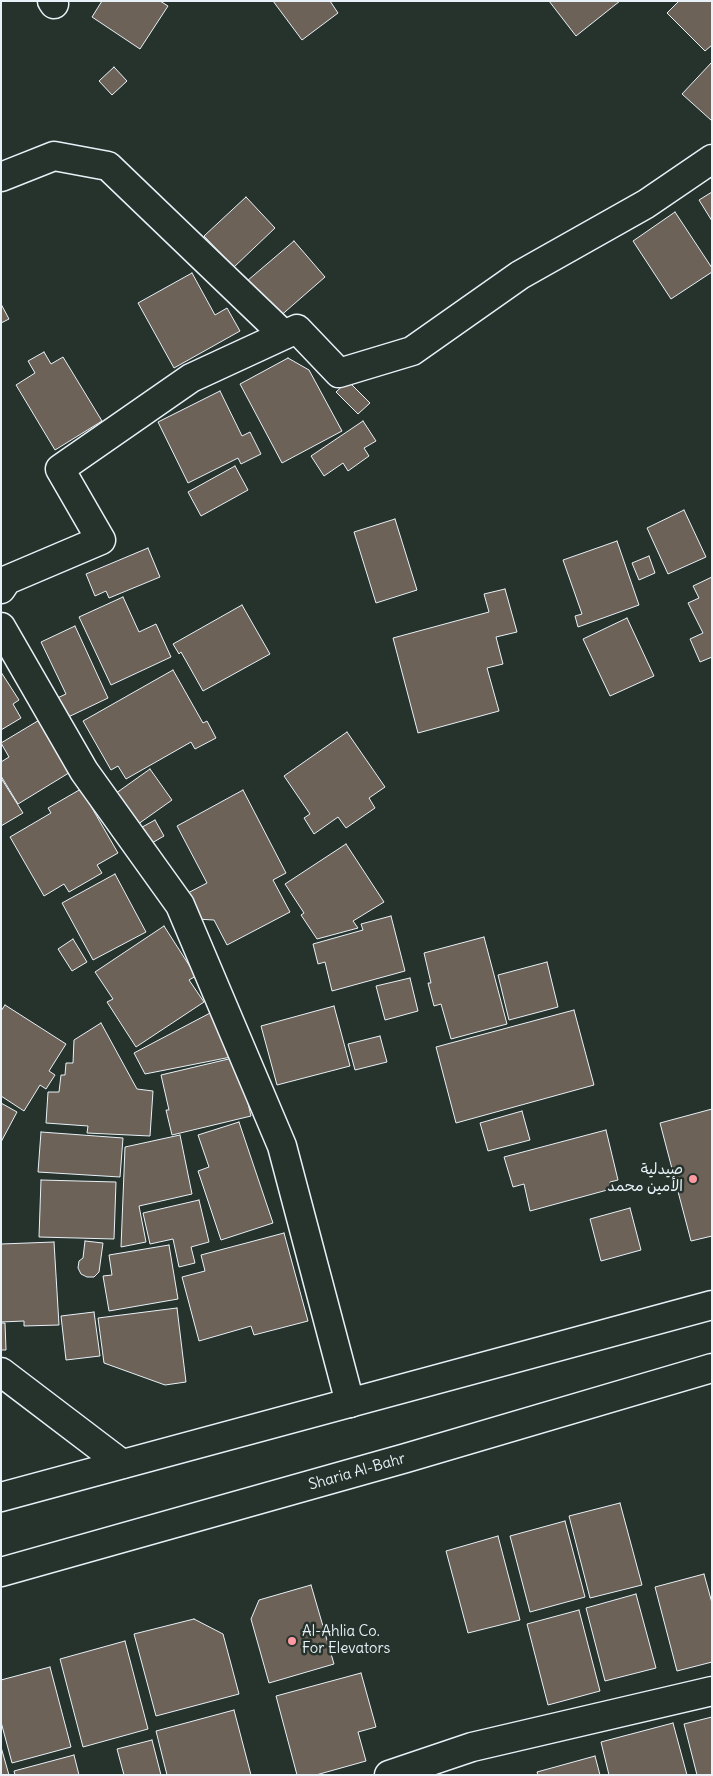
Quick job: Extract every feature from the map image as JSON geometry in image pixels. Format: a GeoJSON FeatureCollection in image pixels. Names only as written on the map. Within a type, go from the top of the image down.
{"type":"FeatureCollection","features":[{"type":"Feature","properties":{"kind":"street"},"geometry":{"type":"LineString","coordinates":[[1,177],[54,156],[108,166],[284,335]]}},
{"type":"Feature","properties":{"kind":"street"},"geometry":{"type":"LineString","coordinates":[[1,589],[7,580],[101,540],[60,469],[191,378],[297,329],[339,373],[412,351],[520,275],[646,204],[712,159]]}},
{"type":"Feature","properties":{"kind":"street"},"geometry":{"type":"LineString","coordinates":[[1,627],[84,771],[180,905],[282,1146],[350,1403]]}},
{"type":"Feature","properties":{"kind":"street"},"geometry":{"type":"LineString","coordinates":[[1,1497],[712,1305]]}},
{"type":"Feature","properties":{"kind":"street","name":"Sharia Al-Bahr"},"geometry":{"type":"LineString","coordinates":[[1,1572],[416,1455],[712,1368]]}},
{"type":"Feature","properties":{"kind":"street"},"geometry":{"type":"LineString","coordinates":[[1,1372],[122,1464]]}},
{"type":"Feature","properties":{"kind":"street"},"geometry":{"type":"LineString","coordinates":[[389,1775],[472,1747],[712,1691]]}},
{"type":"Feature","properties":{"kind":"building"},"geometry":{"type":"Polygon","coordinates":[[[102,1],[160,1],[168,6],[140,49],[92,17],[102,1]]]}},
{"type":"Feature","properties":{"kind":"building"},"geometry":{"type":"Polygon","coordinates":[[[273,1],[330,1],[338,13],[302,40],[273,1]]]}},
{"type":"Feature","properties":{"kind":"building"},"geometry":{"type":"Polygon","coordinates":[[[549,1],[620,1],[576,36],[549,1]]]}},
{"type":"Feature","properties":{"kind":"building"},"geometry":{"type":"Polygon","coordinates":[[[679,1],[712,1],[712,45],[705,51],[667,13],[679,1]]]}},
{"type":"Feature","properties":{"kind":"building"},"geometry":{"type":"Polygon","coordinates":[[[712,62],[712,121],[682,94],[712,62]]]}},
{"type":"Feature","properties":{"kind":"building"},"geometry":{"type":"Polygon","coordinates":[[[114,67],[127,81],[112,95],[99,81],[114,67]]]}},
{"type":"Feature","properties":{"kind":"building"},"geometry":{"type":"Polygon","coordinates":[[[712,192],[712,221],[699,200],[712,192]]]}},
{"type":"Feature","properties":{"kind":"building"},"geometry":{"type":"Polygon","coordinates":[[[246,197],[275,228],[234,267],[204,236],[246,197]]]}},
{"type":"Feature","properties":{"kind":"building"},"geometry":{"type":"Polygon","coordinates":[[[675,212],[712,268],[712,272],[671,299],[633,241],[675,212]]]}},
{"type":"Feature","properties":{"kind":"building"},"geometry":{"type":"Polygon","coordinates":[[[294,241],[325,277],[278,318],[247,281],[294,241]]]}},
{"type":"Feature","properties":{"kind":"building"},"geometry":{"type":"Polygon","coordinates":[[[192,273],[215,315],[227,308],[240,331],[174,368],[138,303],[192,273]]]}},
{"type":"Feature","properties":{"kind":"building"},"geometry":{"type":"Polygon","coordinates":[[[1,304],[9,319],[1,323],[1,304]]]}},
{"type":"Feature","properties":{"kind":"building"},"geometry":{"type":"Polygon","coordinates":[[[44,352],[51,364],[63,357],[102,421],[55,450],[16,385],[35,373],[28,361],[44,352]]]}},
{"type":"Feature","properties":{"kind":"building"},"geometry":{"type":"Polygon","coordinates":[[[288,358],[309,370],[342,431],[282,463],[240,384],[288,358]]]}},
{"type":"Feature","properties":{"kind":"building"},"geometry":{"type":"Polygon","coordinates":[[[348,381],[370,403],[358,414],[336,392],[348,381]]]}},
{"type":"Feature","properties":{"kind":"building"},"geometry":{"type":"Polygon","coordinates":[[[220,391],[242,436],[250,432],[261,454],[241,464],[238,458],[188,483],[158,422],[220,391]]]}},
{"type":"Feature","properties":{"kind":"building"},"geometry":{"type":"Polygon","coordinates":[[[363,421],[376,441],[364,448],[369,456],[348,471],[343,463],[324,476],[311,456],[363,421]]]}},
{"type":"Feature","properties":{"kind":"building"},"geometry":{"type":"Polygon","coordinates":[[[235,466],[248,490],[201,516],[188,492],[235,466]]]}},
{"type":"Feature","properties":{"kind":"building"},"geometry":{"type":"Polygon","coordinates":[[[684,510],[706,557],[668,574],[647,528],[684,510]]]}},
{"type":"Feature","properties":{"kind":"building"},"geometry":{"type":"Polygon","coordinates":[[[395,519],[417,590],[376,603],[354,532],[395,519]]]}},
{"type":"Feature","properties":{"kind":"building"},"geometry":{"type":"Polygon","coordinates":[[[617,541],[639,605],[578,627],[575,616],[582,614],[563,560],[617,541]]]}},
{"type":"Feature","properties":{"kind":"building"},"geometry":{"type":"Polygon","coordinates":[[[148,548],[160,577],[109,598],[106,591],[95,596],[86,574],[148,548]]]}},
{"type":"Feature","properties":{"kind":"building"},"geometry":{"type":"Polygon","coordinates":[[[649,556],[655,573],[639,580],[632,563],[649,556]]]}},
{"type":"Feature","properties":{"kind":"building"},"geometry":{"type":"Polygon","coordinates":[[[712,577],[712,657],[700,662],[690,639],[703,633],[688,603],[699,598],[693,586],[712,577]]]}},
{"type":"Feature","properties":{"kind":"building"},"geometry":{"type":"Polygon","coordinates":[[[505,589],[517,632],[496,637],[503,664],[487,668],[499,711],[418,733],[393,638],[489,612],[484,594],[505,589]]]}},
{"type":"Feature","properties":{"kind":"building"},"geometry":{"type":"Polygon","coordinates":[[[123,597],[139,632],[156,624],[171,657],[111,685],[79,617],[123,597]]]}},
{"type":"Feature","properties":{"kind":"building"},"geometry":{"type":"Polygon","coordinates":[[[242,605],[270,654],[203,691],[181,652],[179,654],[173,644],[242,605]]]}},
{"type":"Feature","properties":{"kind":"building"},"geometry":{"type":"Polygon","coordinates":[[[627,618],[654,676],[610,696],[583,639],[627,618]]]}},
{"type":"Feature","properties":{"kind":"building"},"geometry":{"type":"Polygon","coordinates":[[[75,626],[108,698],[62,720],[53,700],[66,694],[41,642],[75,626]]]}},
{"type":"Feature","properties":{"kind":"building"},"geometry":{"type":"Polygon","coordinates":[[[173,670],[203,723],[207,721],[216,738],[195,749],[191,742],[126,779],[118,766],[111,770],[83,721],[173,670]]]}},
{"type":"Feature","properties":{"kind":"building"},"geometry":{"type":"Polygon","coordinates":[[[1,672],[19,700],[13,704],[21,718],[1,730],[1,672]]]}},
{"type":"Feature","properties":{"kind":"building"},"geometry":{"type":"Polygon","coordinates":[[[41,719],[72,771],[18,804],[1,776],[1,762],[9,757],[1,743],[41,719]]]}},
{"type":"Feature","properties":{"kind":"building"},"geometry":{"type":"Polygon","coordinates":[[[347,732],[385,787],[369,798],[375,808],[346,828],[338,817],[314,834],[304,818],[310,814],[284,776],[347,732]]]}},
{"type":"Feature","properties":{"kind":"building"},"geometry":{"type":"Polygon","coordinates":[[[150,769],[172,800],[134,827],[112,796],[150,769]]]}},
{"type":"Feature","properties":{"kind":"building"},"geometry":{"type":"Polygon","coordinates":[[[1,778],[23,813],[1,826],[1,778]]]}},
{"type":"Feature","properties":{"kind":"building"},"geometry":{"type":"Polygon","coordinates":[[[81,789],[118,853],[97,865],[102,873],[69,892],[64,884],[44,896],[10,837],[51,813],[48,808],[81,789]]]}},
{"type":"Feature","properties":{"kind":"building"},"geometry":{"type":"Polygon","coordinates":[[[243,790],[286,873],[273,880],[290,912],[227,945],[214,920],[196,919],[184,895],[207,883],[177,826],[243,790]]]}},
{"type":"Feature","properties":{"kind":"building"},"geometry":{"type":"Polygon","coordinates":[[[155,820],[164,836],[145,847],[135,831],[155,820]]]}},
{"type":"Feature","properties":{"kind":"building"},"geometry":{"type":"Polygon","coordinates":[[[346,844],[384,902],[353,921],[358,928],[317,939],[301,915],[304,913],[285,884],[346,844]]]}},
{"type":"Feature","properties":{"kind":"building"},"geometry":{"type":"Polygon","coordinates":[[[115,874],[146,932],[93,960],[62,903],[115,874]]]}},
{"type":"Feature","properties":{"kind":"building"},"geometry":{"type":"Polygon","coordinates":[[[391,916],[405,971],[332,991],[325,962],[318,964],[313,944],[363,930],[361,924],[391,916]]]}},
{"type":"Feature","properties":{"kind":"building"},"geometry":{"type":"Polygon","coordinates":[[[164,926],[196,976],[189,980],[204,1002],[136,1047],[107,1002],[113,999],[95,972],[164,926]]]}},
{"type":"Feature","properties":{"kind":"building"},"geometry":{"type":"Polygon","coordinates":[[[484,937],[507,1024],[451,1039],[441,1004],[434,1006],[428,983],[431,983],[424,953],[484,937]]]}},
{"type":"Feature","properties":{"kind":"building"},"geometry":{"type":"Polygon","coordinates":[[[73,939],[87,962],[72,971],[58,949],[73,939]]]}},
{"type":"Feature","properties":{"kind":"building"},"geometry":{"type":"Polygon","coordinates":[[[547,962],[558,1007],[509,1020],[498,975],[547,962]]]}},
{"type":"Feature","properties":{"kind":"building"},"geometry":{"type":"Polygon","coordinates":[[[410,978],[418,1011],[385,1020],[376,986],[410,978]]]}},
{"type":"Feature","properties":{"kind":"building"},"geometry":{"type":"Polygon","coordinates":[[[5,1005],[66,1044],[49,1071],[55,1075],[46,1089],[40,1085],[24,1111],[1,1096],[1,1011],[5,1005]]]}},
{"type":"Feature","properties":{"kind":"building"},"geometry":{"type":"Polygon","coordinates":[[[334,1006],[350,1066],[277,1085],[261,1026],[334,1006]]]}},
{"type":"Feature","properties":{"kind":"building"},"geometry":{"type":"Polygon","coordinates":[[[574,1010],[594,1085],[456,1123],[436,1047],[574,1010]]]}},
{"type":"Feature","properties":{"kind":"building"},"geometry":{"type":"Polygon","coordinates":[[[212,1012],[236,1056],[145,1074],[134,1053],[212,1012]]]}},
{"type":"Feature","properties":{"kind":"building"},"geometry":{"type":"Polygon","coordinates":[[[101,1023],[137,1089],[153,1091],[150,1136],[87,1133],[88,1126],[46,1123],[48,1092],[59,1092],[61,1075],[65,1075],[66,1063],[73,1063],[74,1040],[101,1023]]]}},
{"type":"Feature","properties":{"kind":"building"},"geometry":{"type":"Polygon","coordinates":[[[380,1036],[387,1062],[355,1070],[348,1044],[380,1036]]]}},
{"type":"Feature","properties":{"kind":"building"},"geometry":{"type":"Polygon","coordinates":[[[237,1057],[251,1116],[172,1135],[166,1110],[169,1110],[161,1075],[237,1057]]]}},
{"type":"Feature","properties":{"kind":"building"},"geometry":{"type":"Polygon","coordinates":[[[1,1103],[17,1112],[1,1142],[1,1103]]]}},
{"type":"Feature","properties":{"kind":"building","name":"صيدلية الأمين محمد"},"geometry":{"type":"Polygon","coordinates":[[[712,1109],[712,1236],[691,1241],[660,1123],[712,1109]]]}},
{"type":"Feature","properties":{"kind":"building"},"geometry":{"type":"Polygon","coordinates":[[[522,1111],[530,1140],[488,1151],[480,1123],[522,1111]]]}},
{"type":"Feature","properties":{"kind":"building"},"geometry":{"type":"Polygon","coordinates":[[[239,1122],[273,1223],[221,1240],[198,1171],[209,1167],[198,1135],[239,1122]]]}},
{"type":"Feature","properties":{"kind":"building"},"geometry":{"type":"Polygon","coordinates":[[[606,1130],[618,1180],[610,1182],[611,1189],[530,1211],[524,1184],[513,1187],[504,1157],[606,1130]]]}},
{"type":"Feature","properties":{"kind":"building"},"geometry":{"type":"Polygon","coordinates":[[[41,1132],[123,1138],[120,1177],[38,1172],[41,1132]]]}},
{"type":"Feature","properties":{"kind":"building"},"geometry":{"type":"Polygon","coordinates":[[[180,1135],[192,1194],[139,1206],[146,1242],[121,1247],[125,1147],[180,1135]]]}},
{"type":"Feature","properties":{"kind":"building"},"geometry":{"type":"Polygon","coordinates":[[[41,1180],[116,1182],[114,1239],[39,1237],[41,1180]]]}},
{"type":"Feature","properties":{"kind":"building"},"geometry":{"type":"Polygon","coordinates":[[[199,1200],[209,1242],[191,1247],[195,1263],[179,1267],[173,1239],[150,1244],[143,1213],[199,1200]]]}},
{"type":"Feature","properties":{"kind":"building"},"geometry":{"type":"Polygon","coordinates":[[[630,1208],[641,1250],[601,1261],[590,1219],[630,1208]]]}},
{"type":"Feature","properties":{"kind":"building"},"geometry":{"type":"Polygon","coordinates":[[[284,1233],[308,1321],[254,1335],[251,1326],[199,1341],[182,1277],[205,1271],[201,1255],[284,1233]]]}},
{"type":"Feature","properties":{"kind":"building"},"geometry":{"type":"Polygon","coordinates":[[[85,1241],[103,1243],[99,1272],[94,1277],[87,1277],[81,1274],[78,1268],[79,1261],[83,1258],[85,1241]]]}},
{"type":"Feature","properties":{"kind":"building"},"geometry":{"type":"Polygon","coordinates":[[[54,1242],[59,1325],[24,1326],[24,1321],[1,1322],[1,1244],[54,1242]]]}},
{"type":"Feature","properties":{"kind":"building"},"geometry":{"type":"Polygon","coordinates":[[[169,1245],[178,1299],[109,1311],[103,1276],[112,1275],[109,1255],[169,1245]]]}},
{"type":"Feature","properties":{"kind":"building"},"geometry":{"type":"Polygon","coordinates":[[[177,1308],[186,1382],[165,1385],[104,1363],[98,1318],[177,1308]]]}},
{"type":"Feature","properties":{"kind":"building"},"geometry":{"type":"Polygon","coordinates":[[[94,1312],[100,1356],[66,1360],[61,1316],[94,1312]]]}},
{"type":"Feature","properties":{"kind":"building"},"geometry":{"type":"Polygon","coordinates":[[[1,1323],[5,1323],[6,1350],[1,1350],[1,1323]]]}},
{"type":"Feature","properties":{"kind":"building"},"geometry":{"type":"Polygon","coordinates":[[[620,1503],[642,1585],[590,1598],[569,1516],[620,1503]]]}},
{"type":"Feature","properties":{"kind":"building"},"geometry":{"type":"Polygon","coordinates":[[[565,1521],[585,1597],[530,1612],[510,1536],[565,1521]]]}},
{"type":"Feature","properties":{"kind":"building"},"geometry":{"type":"Polygon","coordinates":[[[498,1536],[520,1620],[468,1633],[446,1551],[498,1536]]]}},
{"type":"Feature","properties":{"kind":"building"},"geometry":{"type":"Polygon","coordinates":[[[704,1574],[712,1603],[712,1662],[677,1671],[655,1587],[704,1574]]]}},
{"type":"Feature","properties":{"kind":"building","name":"Al-Ahlia Co. For Elevators"},"geometry":{"type":"Polygon","coordinates":[[[311,1585],[334,1664],[269,1683],[251,1619],[259,1600],[311,1585]]]}},
{"type":"Feature","properties":{"kind":"building"},"geometry":{"type":"Polygon","coordinates":[[[636,1594],[656,1668],[605,1681],[586,1608],[636,1594]]]}},
{"type":"Feature","properties":{"kind":"building"},"geometry":{"type":"Polygon","coordinates":[[[579,1610],[600,1691],[548,1705],[527,1624],[579,1610]]]}},
{"type":"Feature","properties":{"kind":"building"},"geometry":{"type":"Polygon","coordinates":[[[194,1619],[223,1634],[239,1694],[156,1716],[134,1634],[194,1619]]]}},
{"type":"Feature","properties":{"kind":"building"},"geometry":{"type":"Polygon","coordinates":[[[125,1641],[148,1729],[83,1747],[60,1659],[125,1641]]]}},
{"type":"Feature","properties":{"kind":"building"},"geometry":{"type":"Polygon","coordinates":[[[50,1667],[71,1747],[12,1763],[1,1722],[1,1680],[50,1667]]]}},
{"type":"Feature","properties":{"kind":"building"},"geometry":{"type":"Polygon","coordinates":[[[361,1673],[376,1727],[358,1732],[366,1761],[316,1775],[297,1775],[276,1696],[361,1673]]]}},
{"type":"Feature","properties":{"kind":"building"},"geometry":{"type":"Polygon","coordinates":[[[234,1710],[251,1775],[167,1775],[156,1731],[234,1710]]]}},
{"type":"Feature","properties":{"kind":"building"},"geometry":{"type":"Polygon","coordinates":[[[712,1717],[712,1775],[697,1775],[684,1724],[712,1717]]]}},
{"type":"Feature","properties":{"kind":"building"},"geometry":{"type":"Polygon","coordinates":[[[673,1723],[687,1775],[609,1775],[601,1742],[673,1723]]]}},
{"type":"Feature","properties":{"kind":"building"},"geometry":{"type":"Polygon","coordinates":[[[152,1740],[161,1775],[124,1775],[117,1749],[152,1740]]]}},
{"type":"Feature","properties":{"kind":"building"},"geometry":{"type":"Polygon","coordinates":[[[1,1747],[9,1775],[1,1775],[1,1747]]]}},
{"type":"Feature","properties":{"kind":"building"},"geometry":{"type":"Polygon","coordinates":[[[74,1755],[79,1775],[15,1775],[14,1771],[74,1755]]]}},
{"type":"Feature","properties":{"kind":"building"},"geometry":{"type":"Polygon","coordinates":[[[595,1756],[600,1775],[538,1775],[537,1772],[595,1756]]]}},
{"type":"Feature","properties":{"kind":"place","name":"صيدلية الأمين محمد"},"geometry":{"type":"Point","coordinates":[693,1179]}},
{"type":"Feature","properties":{"kind":"place","name":"Al-Ahlia Co. For Elevators"},"geometry":{"type":"Point","coordinates":[292,1641]}}]}
